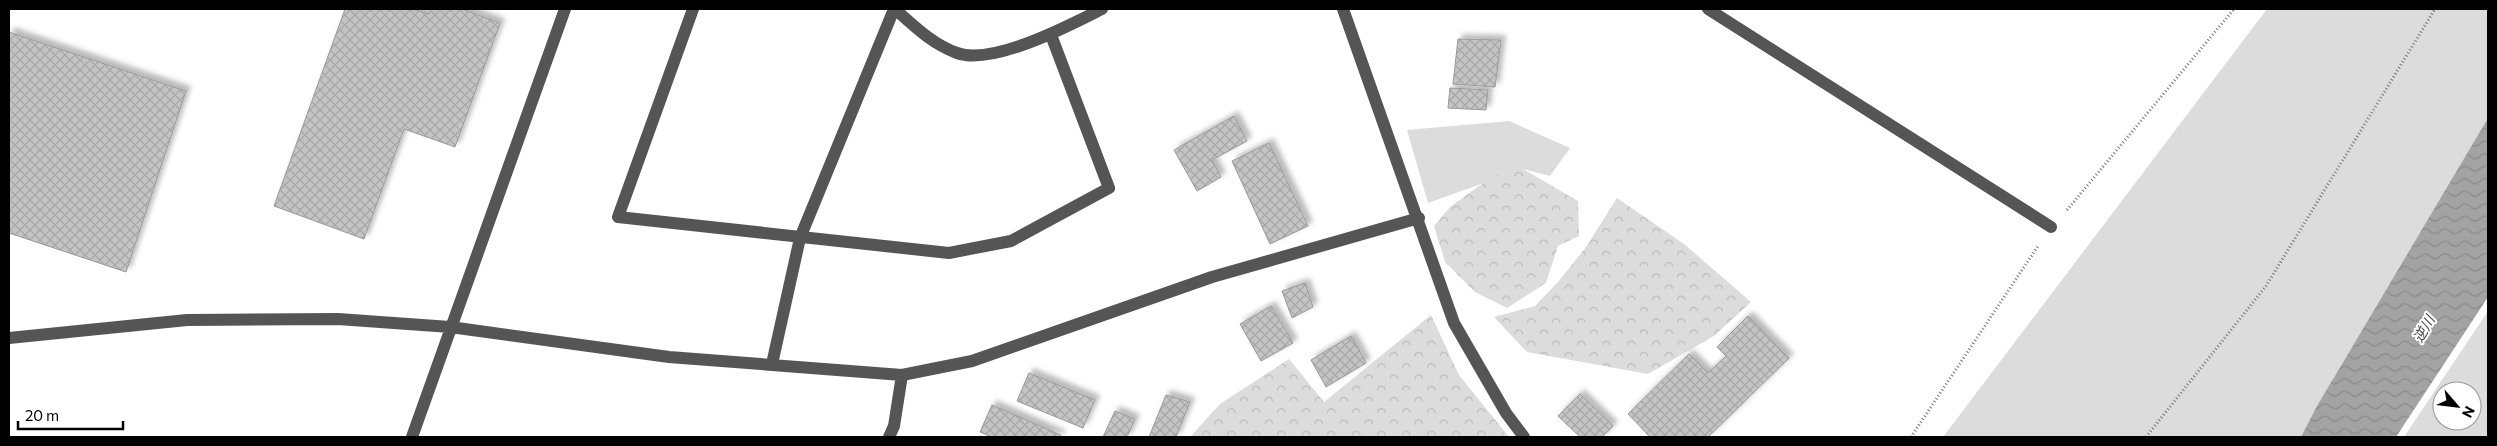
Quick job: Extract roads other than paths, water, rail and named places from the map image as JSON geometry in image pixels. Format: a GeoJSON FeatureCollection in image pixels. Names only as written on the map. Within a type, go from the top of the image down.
{"type":"FeatureCollection","features":[{"type":"Feature","properties":{"kind":"street"},"geometry":{"type":"LineString","coordinates":[[412,437],[565,9]]}},
{"type":"Feature","properties":{"kind":"street"},"geometry":{"type":"LineString","coordinates":[[693,9],[618,217],[949,253],[1011,241],[1109,188],[1051,35]]}},
{"type":"Feature","properties":{"kind":"street"},"geometry":{"type":"LineString","coordinates":[[772,364],[800,238],[894,9],[930,40],[959,54],[990,54],[1051,35],[1102,9]]}},
{"type":"Feature","properties":{"kind":"street"},"geometry":{"type":"LineString","coordinates":[[1343,9],[1419,218],[1454,323],[1506,413],[1524,437]]}},
{"type":"Feature","properties":{"kind":"street"},"geometry":{"type":"LineString","coordinates":[[1708,9],[2051,227]]}},
{"type":"Feature","properties":{"kind":"street"},"geometry":{"type":"LineString","coordinates":[[9,338],[187,320],[338,319],[450,327],[669,357],[902,375],[972,361],[1212,277],[1419,218]]}},
{"type":"Feature","properties":{"kind":"street"},"geometry":{"type":"LineString","coordinates":[[889,437],[894,426],[902,375]]}},
{"type":"Feature","properties":{"kind":"water","name":"逆川"},"geometry":{"type":"Polygon","coordinates":[[[2488,118],[2488,297],[2396,437],[2301,437],[2317,406],[2488,118]]]}}]}
